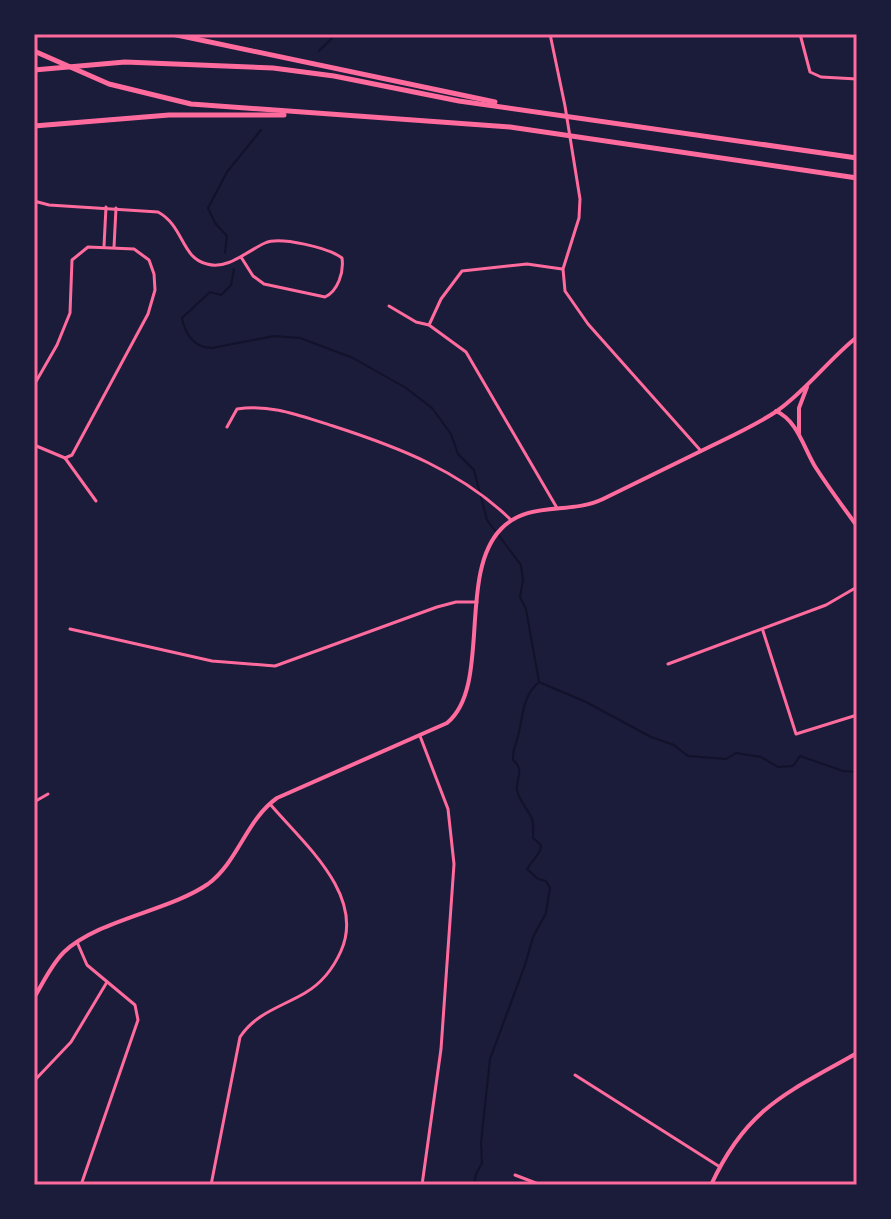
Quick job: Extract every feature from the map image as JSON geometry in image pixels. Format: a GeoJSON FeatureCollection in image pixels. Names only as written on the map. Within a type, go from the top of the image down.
{"type":"FeatureCollection","features":[{"type":"Feature","properties":{"kind":"highway"},"geometry":{"type":"LineString","coordinates":[[172,34],[545,112]]}},
{"type":"Feature","properties":{"kind":"highway"},"geometry":{"type":"LineString","coordinates":[[34,51],[75,71],[139,93],[191,104],[510,127],[857,178]]}},
{"type":"Feature","properties":{"kind":"highway"},"geometry":{"type":"LineString","coordinates":[[34,70],[125,62],[263,67],[334,76],[459,101],[857,158]]}},
{"type":"Feature","properties":{"kind":"highway"},"geometry":{"type":"LineString","coordinates":[[34,127],[179,115],[341,116]]}},
{"type":"Feature","properties":{"kind":"main road"},"geometry":{"type":"LineString","coordinates":[[34,998],[56,961],[77,942],[206,885],[220,871],[269,803],[447,723],[454,716],[461,705],[468,677],[481,569],[494,537],[511,520],[529,511],[594,503],[701,451],[776,411],[807,386],[857,337]]}},
{"type":"Feature","properties":{"kind":"main road"},"geometry":{"type":"LineString","coordinates":[[799,435],[799,408],[807,386]]}},
{"type":"Feature","properties":{"kind":"main road"},"geometry":{"type":"LineString","coordinates":[[776,411],[799,435],[816,469],[857,526]]}},
{"type":"Feature","properties":{"kind":"main road"},"geometry":{"type":"LineString","coordinates":[[711,1185],[739,1136],[776,1100],[857,1053]]}},
{"type":"Feature","properties":{"kind":"street"},"geometry":{"type":"LineString","coordinates":[[550,34],[568,119],[580,199],[579,218],[563,269],[563,284],[571,302],[701,451]]}},
{"type":"Feature","properties":{"kind":"street"},"geometry":{"type":"LineString","coordinates":[[800,34],[807,66],[812,74],[857,79]]}},
{"type":"Feature","properties":{"kind":"street"},"geometry":{"type":"LineString","coordinates":[[34,201],[49,205],[158,212],[176,226],[192,256],[212,266],[241,257],[267,242],[279,240],[334,252],[342,258],[343,267],[337,286],[325,297],[264,284],[253,276],[241,257]]}},
{"type":"Feature","properties":{"kind":"street"},"geometry":{"type":"LineString","coordinates":[[104,246],[106,207]]}},
{"type":"Feature","properties":{"kind":"street"},"geometry":{"type":"LineString","coordinates":[[114,247],[116,208]]}},
{"type":"Feature","properties":{"kind":"street"},"geometry":{"type":"LineString","coordinates":[[34,385],[57,345],[70,313],[72,260],[88,247],[104,246],[134,249],[149,260],[155,290],[148,314],[72,455],[65,458]]}},
{"type":"Feature","properties":{"kind":"street"},"geometry":{"type":"LineString","coordinates":[[429,325],[441,299],[462,271],[527,264],[563,269]]}},
{"type":"Feature","properties":{"kind":"street"},"geometry":{"type":"LineString","coordinates":[[389,306],[416,322],[429,325],[466,352],[557,508]]}},
{"type":"Feature","properties":{"kind":"street"},"geometry":{"type":"LineString","coordinates":[[227,427],[237,409],[259,406],[280,409],[389,444],[452,474],[483,495],[511,520]]}},
{"type":"Feature","properties":{"kind":"street"},"geometry":{"type":"LineString","coordinates":[[34,445],[65,458],[96,501]]}},
{"type":"Feature","properties":{"kind":"street"},"geometry":{"type":"LineString","coordinates":[[668,664],[826,605],[857,587]]}},
{"type":"Feature","properties":{"kind":"street"},"geometry":{"type":"LineString","coordinates":[[70,629],[212,661],[275,666],[437,607],[456,602],[477,602]]}},
{"type":"Feature","properties":{"kind":"street"},"geometry":{"type":"LineString","coordinates":[[762,630],[796,734],[857,715]]}},
{"type":"Feature","properties":{"kind":"street"},"geometry":{"type":"LineString","coordinates":[[420,734],[448,809],[454,864],[441,1049],[422,1185]]}},
{"type":"Feature","properties":{"kind":"street"},"geometry":{"type":"LineString","coordinates":[[34,802],[48,794]]}},
{"type":"Feature","properties":{"kind":"street"},"geometry":{"type":"LineString","coordinates":[[211,1185],[240,1037],[255,1019],[319,983],[334,966],[347,924],[343,900],[330,875],[269,803]]}},
{"type":"Feature","properties":{"kind":"street"},"geometry":{"type":"LineString","coordinates":[[77,942],[87,965],[135,1005],[138,1020],[81,1185]]}},
{"type":"Feature","properties":{"kind":"street"},"geometry":{"type":"LineString","coordinates":[[34,1081],[71,1042],[107,982]]}},
{"type":"Feature","properties":{"kind":"street"},"geometry":{"type":"LineString","coordinates":[[575,1075],[720,1167]]}},
{"type":"Feature","properties":{"kind":"street"},"geometry":{"type":"LineString","coordinates":[[515,1175],[541,1185]]}},
{"type":"Feature","properties":{"kind":"waterway"},"geometry":{"type":"LineString","coordinates":[[319,51],[332,38],[331,34]]}},
{"type":"Feature","properties":{"kind":"waterway"},"geometry":{"type":"LineString","coordinates":[[225,253],[227,236],[215,223],[208,208],[227,172],[261,130]]}},
{"type":"Feature","properties":{"kind":"waterway"},"geometry":{"type":"LineString","coordinates":[[234,269],[231,285],[221,295],[210,292],[182,318],[188,335],[195,343],[212,348],[274,336],[300,338],[353,358],[406,388],[432,408],[451,434],[458,454],[474,470],[487,520],[521,565],[523,580],[520,597],[526,609],[539,682],[586,702],[651,737],[674,745],[688,756],[726,759],[736,753],[761,757],[778,767],[793,766],[800,756],[843,771],[857,772]]}},
{"type":"Feature","properties":{"kind":"waterway"},"geometry":{"type":"LineString","coordinates":[[474,1185],[482,1163],[481,1143],[490,1059],[533,937],[546,913],[550,888],[546,881],[538,879],[527,869],[541,845],[533,838],[532,819],[518,794],[519,770],[513,760],[526,701],[538,683]]}}]}
